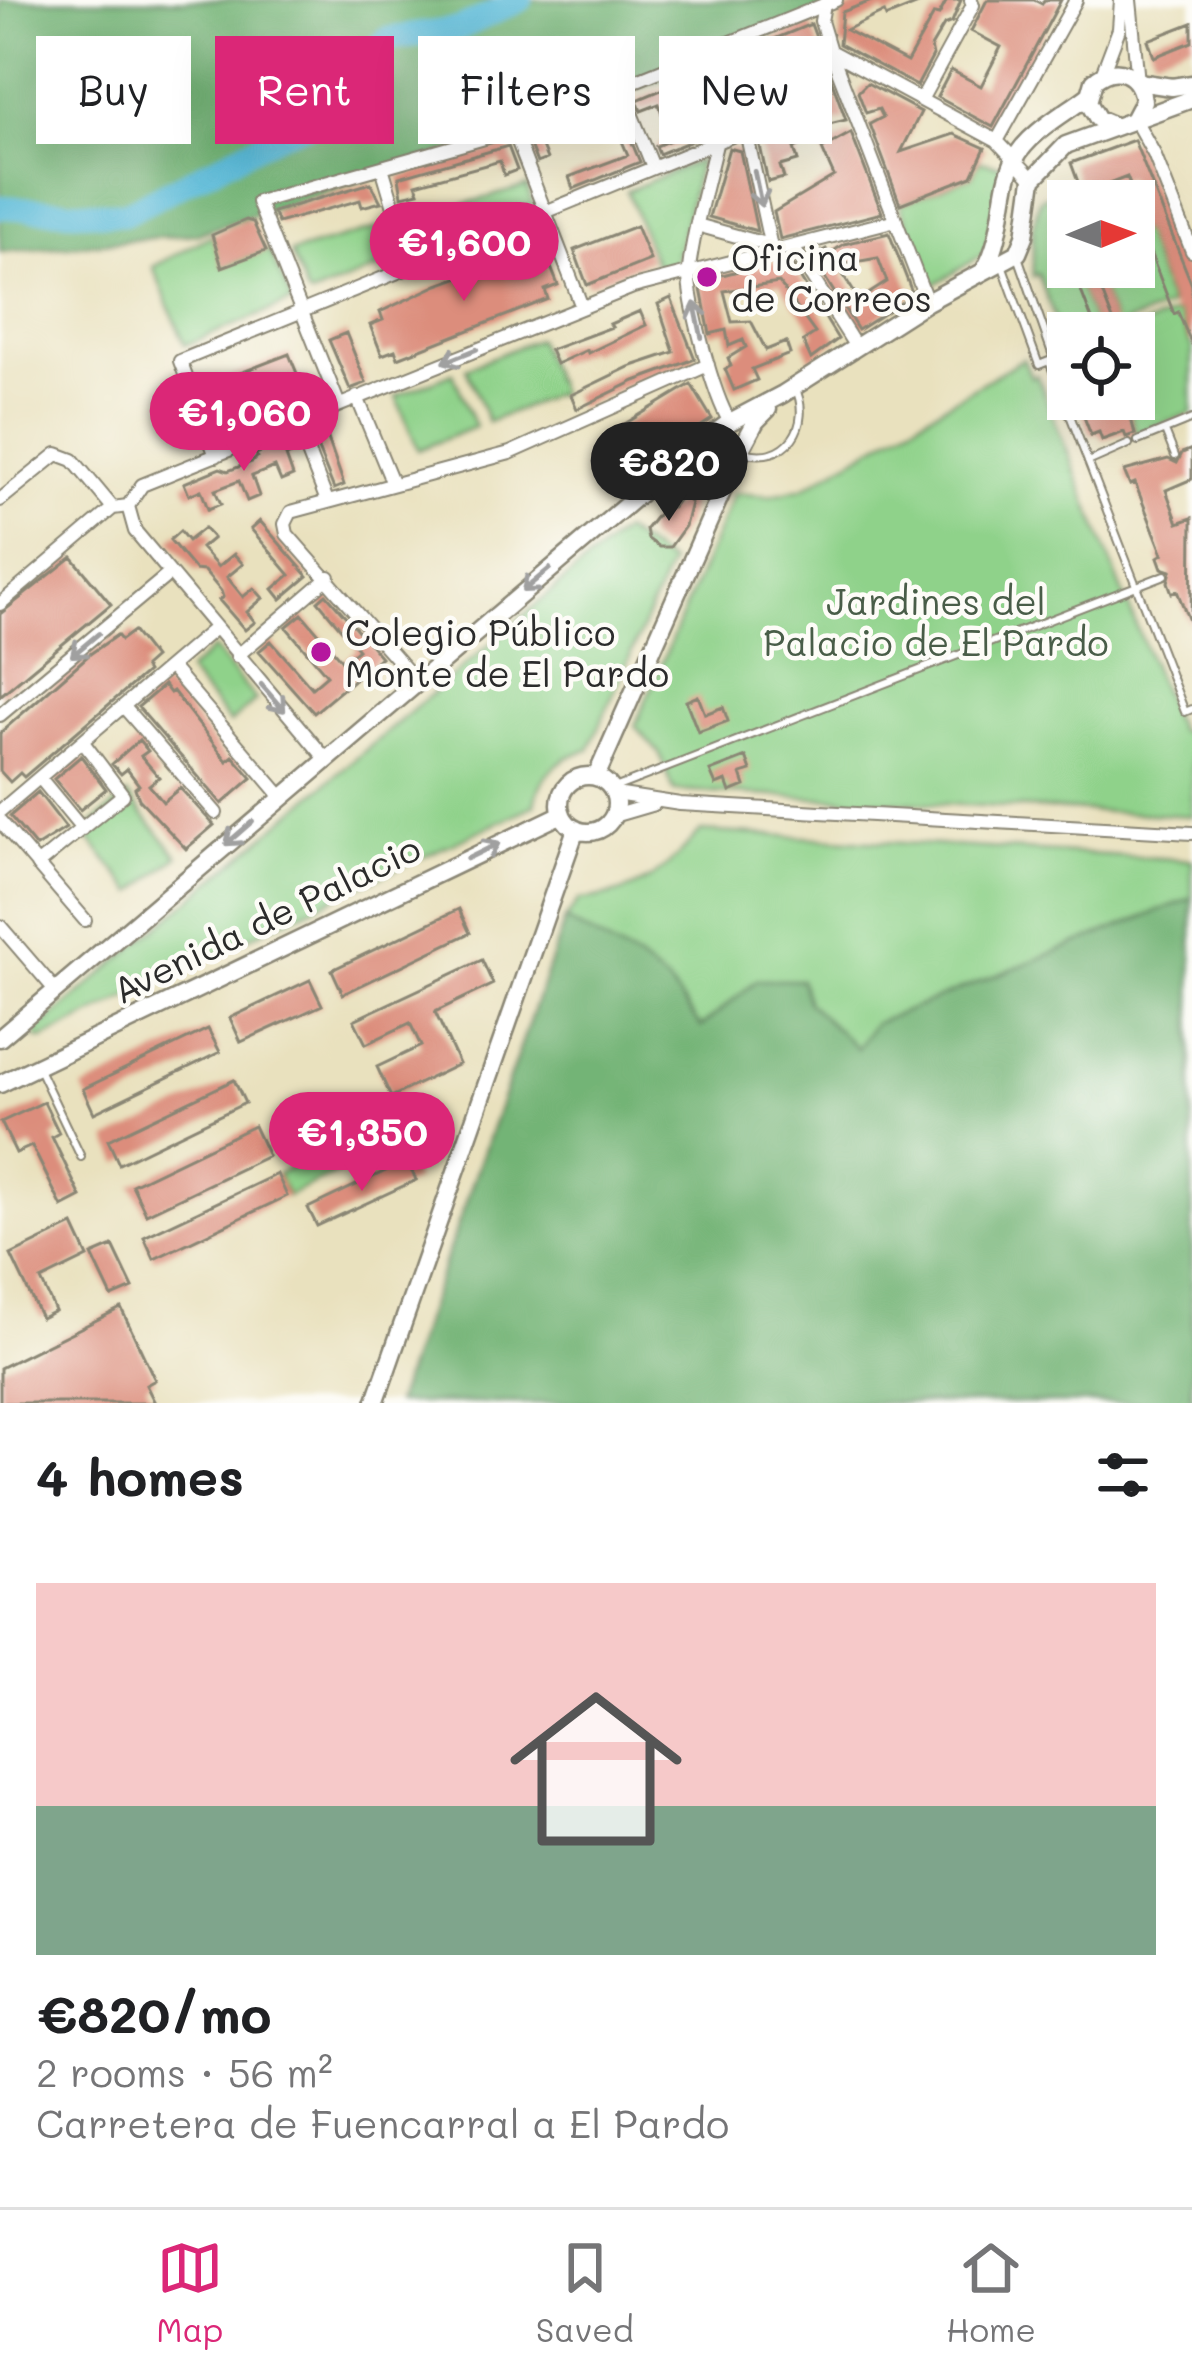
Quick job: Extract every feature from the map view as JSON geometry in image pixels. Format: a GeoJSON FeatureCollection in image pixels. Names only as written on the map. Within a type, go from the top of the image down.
{"type":"FeatureCollection","features":[{"type":"Feature","properties":{"kind":"street"},"geometry":{"type":"LineString","coordinates":[[921,100],[973,5],[970,0]]}},
{"type":"Feature","properties":{"kind":"street"},"geometry":{"type":"LineString","coordinates":[[997,142],[1076,0]]}},
{"type":"Feature","properties":{"kind":"street"},"geometry":{"type":"LineString","coordinates":[[1112,125],[1093,114],[1088,97],[1102,74],[1125,0]]}},
{"type":"Feature","properties":{"kind":"street"},"geometry":{"type":"LineString","coordinates":[[1125,0],[1141,111],[1192,251]]}},
{"type":"Feature","properties":{"kind":"street"},"geometry":{"type":"LineString","coordinates":[[826,36],[821,21],[830,2]]}},
{"type":"Feature","properties":{"kind":"street"},"geometry":{"type":"LineString","coordinates":[[747,36],[830,2]]}},
{"type":"Feature","properties":{"kind":"street"},"geometry":{"type":"LineString","coordinates":[[832,52],[997,142],[1033,179]]}},
{"type":"Feature","properties":{"kind":"street"},"geometry":{"type":"LineString","coordinates":[[832,56],[927,302]]}},
{"type":"Feature","properties":{"kind":"street"},"geometry":{"type":"LineString","coordinates":[[1102,74],[1120,71],[1138,82],[1172,87],[1192,84]]}},
{"type":"Feature","properties":{"kind":"street"},"geometry":{"type":"LineString","coordinates":[[1000,258],[1016,158],[1043,130],[1088,97]]}},
{"type":"Feature","properties":{"kind":"street"},"geometry":{"type":"LineString","coordinates":[[596,777],[756,421],[789,390],[1000,258],[1025,236],[1033,179],[1066,145],[1141,111],[1192,99]]}},
{"type":"Feature","properties":{"kind":"street"},"geometry":{"type":"LineString","coordinates":[[635,123],[653,167]]}},
{"type":"Feature","properties":{"kind":"street"},"geometry":{"type":"LineString","coordinates":[[339,405],[258,202],[461,144]]}},
{"type":"Feature","properties":{"kind":"street"},"geometry":{"type":"LineString","coordinates":[[519,144],[582,307]]}},
{"type":"Feature","properties":{"kind":"street"},"geometry":{"type":"LineString","coordinates":[[216,456],[180,361],[708,144]]}},
{"type":"Feature","properties":{"kind":"street"},"geometry":{"type":"LineString","coordinates":[[716,144],[688,275],[736,458]]}},
{"type":"Feature","properties":{"kind":"street"},"geometry":{"type":"LineString","coordinates":[[749,144],[772,252]]}},
{"type":"Feature","properties":{"kind":"street"},"geometry":{"type":"LineString","coordinates":[[382,167],[412,268]]}},
{"type":"Feature","properties":{"kind":"street"},"geometry":{"type":"LineString","coordinates":[[326,759],[135,531],[128,506],[142,484],[633,287],[896,220]]}},
{"type":"Feature","properties":{"kind":"street"},"geometry":{"type":"LineString","coordinates":[[697,225],[762,243],[772,252]]}},
{"type":"Feature","properties":{"kind":"street"},"geometry":{"type":"LineString","coordinates":[[793,247],[856,347]]}},
{"type":"Feature","properties":{"kind":"street"},"geometry":{"type":"LineString","coordinates":[[417,682],[287,534],[285,524],[291,512],[510,453],[708,364]]}},
{"type":"Feature","properties":{"kind":"street"},"geometry":{"type":"LineString","coordinates":[[693,371],[739,426],[756,421]]}},
{"type":"Feature","properties":{"kind":"street"},"geometry":{"type":"LineString","coordinates":[[0,1038],[690,452],[726,415],[789,390]]}},
{"type":"Feature","properties":{"kind":"street"},"geometry":{"type":"LineString","coordinates":[[358,397],[393,484]]}},
{"type":"Feature","properties":{"kind":"street"},"geometry":{"type":"LineString","coordinates":[[296,422],[328,501]]}},
{"type":"Feature","properties":{"kind":"street"},"geometry":{"type":"LineString","coordinates":[[690,452],[721,444],[736,458]]}},
{"type":"Feature","properties":{"kind":"street"},"geometry":{"type":"LineString","coordinates":[[0,500],[57,454],[73,460],[112,508]]}},
{"type":"Feature","properties":{"kind":"street"},"geometry":{"type":"LineString","coordinates":[[0,604],[112,508],[128,506]]}},
{"type":"Feature","properties":{"kind":"street"},"geometry":{"type":"LineString","coordinates":[[0,716],[169,574]]}},
{"type":"Feature","properties":{"kind":"street"},"geometry":{"type":"LineString","coordinates":[[237,656],[328,577]]}},
{"type":"Feature","properties":{"kind":"street"},"geometry":{"type":"LineString","coordinates":[[2,804],[40,778],[215,628]]}},
{"type":"Feature","properties":{"kind":"street"},"geometry":{"type":"LineString","coordinates":[[171,667],[282,797]]}},
{"type":"Feature","properties":{"kind":"street"},"geometry":{"type":"LineString","coordinates":[[124,707],[216,813]]}},
{"type":"Feature","properties":{"kind":"street"},"geometry":{"type":"LineString","coordinates":[[38,865],[124,795],[83,742]]}},
{"type":"Feature","properties":{"kind":"street"},"geometry":{"type":"LineString","coordinates":[[661,803],[613,816],[597,830],[576,829],[562,814],[561,796],[579,777],[596,777],[613,791],[661,803],[1192,832]]}},
{"type":"Feature","properties":{"kind":"street"},"geometry":{"type":"LineString","coordinates":[[40,778],[82,829]]}},
{"type":"Feature","properties":{"kind":"street"},"geometry":{"type":"LineString","coordinates":[[613,791],[613,816]]}},
{"type":"Feature","properties":{"kind":"street","name":"Avenida de Palacio"},"geometry":{"type":"LineString","coordinates":[[5,1079],[562,814]]}},
{"type":"Feature","properties":{"kind":"street"},"geometry":{"type":"LineString","coordinates":[[0,821],[86,920]]}},
{"type":"Feature","properties":{"kind":"street"},"geometry":{"type":"LineString","coordinates":[[375,1403],[576,829]]}},
{"type":"Feature","properties":{"kind":"street"},"geometry":{"type":"LineString","coordinates":[[0,926],[56,991]]}},
{"type":"Feature","properties":{"kind":"lane"},"geometry":{"type":"LineString","coordinates":[[1000,258],[1047,346]]}},
{"type":"Feature","properties":{"kind":"lane"},"geometry":{"type":"LineString","coordinates":[[1000,258],[1039,365],[1047,362]]}},
{"type":"Feature","properties":{"kind":"lane"},"geometry":{"type":"LineString","coordinates":[[736,458],[770,455],[790,443],[803,405],[789,390]]}},
{"type":"Feature","properties":{"kind":"lane"},"geometry":{"type":"LineString","coordinates":[[1088,462],[1192,419]]}},
{"type":"Feature","properties":{"kind":"lane"},"geometry":{"type":"LineString","coordinates":[[1072,420],[1188,710]]}},
{"type":"Feature","properties":{"kind":"lane"},"geometry":{"type":"LineString","coordinates":[[1165,430],[1175,456]]}},
{"type":"Feature","properties":{"kind":"lane"},"geometry":{"type":"LineString","coordinates":[[613,791],[1165,575]]}},
{"type":"Feature","properties":{"kind":"lane"},"geometry":{"type":"LineString","coordinates":[[37,1064],[81,1157]]}},
{"type":"Feature","properties":{"kind":"green space"},"geometry":{"type":"Polygon","coordinates":[[[0,0],[844,0],[769,36],[659,36],[659,82],[635,90],[635,36],[418,36],[418,144],[470,144],[197,234],[0,252],[0,0]]]}},
{"type":"Feature","properties":{"kind":"green space"},"geometry":{"type":"Polygon","coordinates":[[[700,160],[674,267],[658,271],[627,191],[700,160]]]}},
{"type":"Feature","properties":{"kind":"green space"},"geometry":{"type":"Polygon","coordinates":[[[979,161],[1004,166],[991,241],[984,254],[932,286],[900,204],[972,176],[979,161]]]}},
{"type":"Feature","properties":{"kind":"green space"},"geometry":{"type":"Polygon","coordinates":[[[527,186],[533,206],[419,253],[413,250],[405,221],[527,186]]]}},
{"type":"Feature","properties":{"kind":"green space"},"geometry":{"type":"Polygon","coordinates":[[[1047,196],[1047,288],[1080,288],[1089,312],[1052,312],[1038,274],[1033,276],[1033,228],[1040,199],[1047,196]]]}},
{"type":"Feature","properties":{"kind":"green space"},"geometry":{"type":"Polygon","coordinates":[[[389,225],[398,260],[307,294],[291,253],[389,225]]]}},
{"type":"Feature","properties":{"kind":"green space"},"geometry":{"type":"Polygon","coordinates":[[[212,235],[223,266],[269,250],[292,302],[185,345],[153,267],[212,235]]]}},
{"type":"Feature","properties":{"kind":"green space"},"geometry":{"type":"Polygon","coordinates":[[[1155,266],[1170,306],[1155,312],[1110,312],[1100,288],[1155,288],[1155,266]]]}},
{"type":"Feature","properties":{"kind":"green space"},"geometry":{"type":"Polygon","coordinates":[[[1178,312],[1192,348],[1192,413],[1136,434],[1132,420],[1155,420],[1155,321],[1178,312]]]}},
{"type":"Feature","properties":{"kind":"green space"},"geometry":{"type":"Polygon","coordinates":[[[537,339],[559,393],[488,422],[466,368],[537,339]]]}},
{"type":"Feature","properties":{"kind":"green space","name":"Jardines del Palacio de El Pardo"},"geometry":{"type":"Polygon","coordinates":[[[1023,359],[1031,377],[1037,375],[1047,400],[1047,420],[1055,420],[1178,731],[1192,732],[1192,816],[674,791],[659,753],[635,726],[734,493],[769,496],[803,488],[1023,359]]]}},
{"type":"Feature","properties":{"kind":"green space"},"geometry":{"type":"Polygon","coordinates":[[[453,373],[475,427],[418,450],[396,396],[453,373]]]}},
{"type":"Feature","properties":{"kind":"green space"},"geometry":{"type":"Polygon","coordinates":[[[623,531],[670,564],[589,750],[553,768],[535,805],[43,1039],[36,1038],[37,1030],[623,531]]]}},
{"type":"Feature","properties":{"kind":"green space"},"geometry":{"type":"Polygon","coordinates":[[[213,649],[256,700],[230,723],[187,672],[213,649]]]}},
{"type":"Feature","properties":{"kind":"green space"},"geometry":{"type":"Polygon","coordinates":[[[127,795],[178,856],[134,893],[83,832],[127,795]]]}},
{"type":"Feature","properties":{"kind":"green space"},"geometry":{"type":"Polygon","coordinates":[[[701,831],[1192,860],[1192,898],[873,1024],[858,1049],[807,1003],[757,980],[701,1028],[667,982],[640,961],[565,920],[579,900],[618,893],[648,880],[701,831]]]}},
{"type":"Feature","properties":{"kind":"green space"},"geometry":{"type":"Polygon","coordinates":[[[1192,898],[1192,1403],[395,1403],[565,920],[640,961],[667,982],[701,1027],[757,980],[801,980],[808,1003],[857,1048],[873,1024],[1192,898]]]}},
{"type":"Feature","properties":{"kind":"green space"},"geometry":{"type":"Polygon","coordinates":[[[418,1107],[429,1129],[287,1196],[277,1174],[418,1107]]]}},
{"type":"Feature","properties":{"kind":"building"},"geometry":{"type":"Polygon","coordinates":[[[874,0],[928,0],[886,17],[884,12],[846,30],[907,62],[934,14],[939,15],[947,0],[961,0],[952,22],[944,25],[931,47],[933,56],[917,86],[839,44],[842,12],[874,0]]]}},
{"type":"Feature","properties":{"kind":"building"},"geometry":{"type":"Polygon","coordinates":[[[987,0],[1042,4],[1061,0],[993,127],[937,97],[951,70],[981,86],[1001,47],[971,31],[987,0]]]}},
{"type":"Feature","properties":{"kind":"building"},"geometry":{"type":"Polygon","coordinates":[[[1192,23],[1192,42],[1154,57],[1148,40],[1192,23]]]}},
{"type":"Feature","properties":{"kind":"building"},"geometry":{"type":"Polygon","coordinates":[[[811,24],[815,36],[782,36],[811,24]]]}},
{"type":"Feature","properties":{"kind":"building"},"geometry":{"type":"Polygon","coordinates":[[[832,82],[846,120],[832,123],[832,82]]]}},
{"type":"Feature","properties":{"kind":"building"},"geometry":{"type":"Polygon","coordinates":[[[867,83],[921,112],[901,152],[954,134],[985,148],[972,176],[900,204],[870,124],[883,117],[879,109],[866,113],[858,92],[867,83]]]}},
{"type":"Feature","properties":{"kind":"building"},"geometry":{"type":"Polygon","coordinates":[[[659,91],[659,104],[641,111],[637,100],[659,91]]]}},
{"type":"Feature","properties":{"kind":"building"},"geometry":{"type":"Polygon","coordinates":[[[851,133],[882,213],[780,239],[774,212],[834,176],[822,149],[851,133]]]}},
{"type":"Feature","properties":{"kind":"building"},"geometry":{"type":"Polygon","coordinates":[[[1134,140],[1150,180],[1077,180],[1071,163],[1134,140]]]}},
{"type":"Feature","properties":{"kind":"building"},"geometry":{"type":"Polygon","coordinates":[[[530,144],[550,144],[542,147],[547,159],[537,163],[530,144]]]}},
{"type":"Feature","properties":{"kind":"building"},"geometry":{"type":"Polygon","coordinates":[[[623,144],[632,144],[640,162],[573,189],[569,177],[628,155],[623,144]]]}},
{"type":"Feature","properties":{"kind":"building"},"geometry":{"type":"Polygon","coordinates":[[[661,144],[684,144],[659,154],[656,146],[661,144]]]}},
{"type":"Feature","properties":{"kind":"building"},"geometry":{"type":"Polygon","coordinates":[[[760,144],[804,144],[794,148],[798,161],[780,166],[784,178],[768,182],[760,144]]]}},
{"type":"Feature","properties":{"kind":"building"},"geometry":{"type":"Polygon","coordinates":[[[508,146],[517,170],[504,175],[500,161],[416,184],[419,192],[402,196],[399,177],[508,146]]]}},
{"type":"Feature","properties":{"kind":"building"},"geometry":{"type":"Polygon","coordinates":[[[729,148],[740,151],[757,231],[709,217],[729,148]]]}},
{"type":"Feature","properties":{"kind":"building"},"geometry":{"type":"Polygon","coordinates":[[[371,183],[381,202],[362,207],[360,200],[278,223],[273,212],[371,183]]]}},
{"type":"Feature","properties":{"kind":"building"},"geometry":{"type":"Polygon","coordinates":[[[1155,192],[1192,285],[1192,345],[1178,312],[1174,314],[1155,265],[1155,192]]]}},
{"type":"Feature","properties":{"kind":"building"},"geometry":{"type":"Polygon","coordinates":[[[246,220],[253,222],[266,251],[222,267],[212,235],[246,220]]]}},
{"type":"Feature","properties":{"kind":"building"},"geometry":{"type":"Polygon","coordinates":[[[636,226],[650,260],[587,285],[574,250],[636,226]]]}},
{"type":"Feature","properties":{"kind":"building"},"geometry":{"type":"Polygon","coordinates":[[[889,233],[913,295],[858,330],[812,257],[826,249],[829,254],[844,244],[889,233]],[[878,258],[837,265],[859,300],[887,282],[878,258]]]}},
{"type":"Feature","properties":{"kind":"building"},"geometry":{"type":"Polygon","coordinates":[[[529,252],[533,260],[546,255],[558,285],[545,290],[548,299],[398,358],[395,350],[382,355],[370,325],[383,320],[380,312],[529,252]]]}},
{"type":"Feature","properties":{"kind":"building"},"geometry":{"type":"Polygon","coordinates":[[[788,258],[838,339],[811,359],[803,341],[815,333],[779,283],[724,291],[732,322],[751,321],[766,350],[786,342],[790,354],[752,369],[757,380],[734,390],[725,369],[731,366],[728,358],[746,347],[743,340],[729,346],[726,330],[710,334],[700,284],[788,258]]]}},
{"type":"Feature","properties":{"kind":"building"},"geometry":{"type":"Polygon","coordinates":[[[1080,288],[1100,288],[1110,312],[1089,312],[1080,288]]]}},
{"type":"Feature","properties":{"kind":"building"},"geometry":{"type":"Polygon","coordinates":[[[671,298],[695,359],[577,409],[571,395],[674,352],[658,304],[671,298]]]}},
{"type":"Feature","properties":{"kind":"building"},"geometry":{"type":"Polygon","coordinates":[[[640,311],[646,325],[556,364],[550,350],[640,311]]]}},
{"type":"Feature","properties":{"kind":"building"},"geometry":{"type":"Polygon","coordinates":[[[346,333],[366,383],[350,389],[329,340],[346,333]]]}},
{"type":"Feature","properties":{"kind":"building"},"geometry":{"type":"Polygon","coordinates":[[[289,354],[303,388],[241,413],[227,378],[289,354]]]}},
{"type":"Feature","properties":{"kind":"building"},"geometry":{"type":"Polygon","coordinates":[[[691,384],[712,419],[632,472],[608,434],[691,384]]]}},
{"type":"Feature","properties":{"kind":"building"},"geometry":{"type":"Polygon","coordinates":[[[1085,420],[1131,420],[1135,434],[1126,437],[1124,432],[1102,440],[1099,432],[1091,435],[1085,420]]]}},
{"type":"Feature","properties":{"kind":"building"},"geometry":{"type":"Polygon","coordinates":[[[323,424],[344,485],[334,489],[310,429],[323,424]]]}},
{"type":"Feature","properties":{"kind":"building"},"geometry":{"type":"Polygon","coordinates":[[[292,439],[296,452],[286,456],[293,476],[281,481],[275,467],[252,476],[259,496],[247,501],[239,481],[215,490],[221,504],[208,509],[201,490],[189,495],[184,483],[220,468],[228,471],[252,462],[256,454],[292,439]]]}},
{"type":"Feature","properties":{"kind":"building"},"geometry":{"type":"Polygon","coordinates":[[[1192,449],[1192,479],[1166,490],[1178,523],[1192,518],[1191,626],[1177,591],[1172,593],[1168,582],[1171,571],[1162,568],[1158,557],[1163,554],[1135,483],[1130,485],[1124,471],[1168,459],[1177,463],[1182,453],[1192,449]]]}},
{"type":"Feature","properties":{"kind":"building"},"geometry":{"type":"Polygon","coordinates":[[[682,495],[691,503],[685,526],[670,547],[659,547],[648,539],[646,529],[682,495]]]}},
{"type":"Feature","properties":{"kind":"building"},"geometry":{"type":"Polygon","coordinates":[[[260,521],[308,576],[281,599],[273,589],[290,575],[251,529],[260,521]]]}},
{"type":"Feature","properties":{"kind":"building"},"geometry":{"type":"Polygon","coordinates":[[[204,528],[213,538],[201,548],[218,567],[234,554],[243,564],[227,577],[243,597],[254,588],[263,598],[247,612],[255,622],[245,630],[219,600],[221,591],[170,540],[180,531],[188,541],[204,528]]]}},
{"type":"Feature","properties":{"kind":"building"},"geometry":{"type":"Polygon","coordinates":[[[72,557],[111,604],[0,696],[0,614],[72,557]]]}},
{"type":"Feature","properties":{"kind":"building","name":"Colegio Público Monte de El Pardo"},"geometry":{"type":"Polygon","coordinates":[[[326,594],[381,657],[314,713],[259,651],[271,641],[312,688],[327,675],[286,627],[302,614],[343,662],[358,649],[318,601],[326,594]]]}},
{"type":"Feature","properties":{"kind":"building"},"geometry":{"type":"Polygon","coordinates":[[[133,631],[154,658],[144,667],[147,672],[24,777],[20,773],[10,782],[0,771],[0,733],[90,654],[117,635],[121,640],[133,631]]]}},
{"type":"Feature","properties":{"kind":"building"},"geometry":{"type":"Polygon","coordinates":[[[164,685],[227,761],[233,756],[252,778],[222,804],[138,707],[164,685]]]}},
{"type":"Feature","properties":{"kind":"building"},"geometry":{"type":"Polygon","coordinates":[[[698,696],[705,714],[723,707],[728,721],[698,732],[686,701],[698,696]]]}},
{"type":"Feature","properties":{"kind":"building"},"geometry":{"type":"Polygon","coordinates":[[[139,740],[148,751],[141,756],[159,777],[149,785],[163,802],[180,788],[214,825],[186,849],[139,799],[135,788],[139,785],[127,769],[121,774],[112,764],[139,740]]]}},
{"type":"Feature","properties":{"kind":"building"},"geometry":{"type":"Polygon","coordinates":[[[81,756],[106,789],[80,810],[54,779],[81,756]]]}},
{"type":"Feature","properties":{"kind":"building"},"geometry":{"type":"Polygon","coordinates":[[[746,757],[751,771],[741,774],[745,786],[730,792],[726,781],[716,785],[710,771],[746,757]]]}},
{"type":"Feature","properties":{"kind":"building"},"geometry":{"type":"Polygon","coordinates":[[[38,792],[66,828],[36,847],[10,816],[38,792]]]}},
{"type":"Feature","properties":{"kind":"building"},"geometry":{"type":"Polygon","coordinates":[[[459,909],[470,933],[343,994],[332,970],[459,909]]]}},
{"type":"Feature","properties":{"kind":"building"},"geometry":{"type":"Polygon","coordinates":[[[482,960],[493,984],[435,1012],[459,1064],[391,1097],[377,1067],[421,1046],[410,1023],[366,1044],[354,1020],[482,960]]]}},
{"type":"Feature","properties":{"kind":"building"},"geometry":{"type":"Polygon","coordinates":[[[310,980],[322,1005],[241,1042],[230,1018],[310,980]]]}},
{"type":"Feature","properties":{"kind":"building"},"geometry":{"type":"Polygon","coordinates":[[[208,1029],[220,1052],[94,1113],[83,1089],[208,1029]]]}},
{"type":"Feature","properties":{"kind":"building"},"geometry":{"type":"Polygon","coordinates":[[[234,1080],[245,1103],[119,1164],[108,1140],[234,1080]]]}},
{"type":"Feature","properties":{"kind":"building"},"geometry":{"type":"Polygon","coordinates":[[[44,1102],[59,1133],[52,1137],[81,1197],[62,1207],[32,1146],[16,1153],[1,1122],[44,1102]]]}},
{"type":"Feature","properties":{"kind":"building"},"geometry":{"type":"Polygon","coordinates":[[[254,1126],[268,1156],[146,1214],[132,1185],[254,1126]]]}},
{"type":"Feature","properties":{"kind":"building"},"geometry":{"type":"Polygon","coordinates":[[[407,1161],[416,1180],[317,1226],[308,1208],[407,1161]]]}},
{"type":"Feature","properties":{"kind":"building"},"geometry":{"type":"Polygon","coordinates":[[[277,1174],[287,1196],[154,1259],[144,1237],[277,1174]]]}},
{"type":"Feature","properties":{"kind":"building"},"geometry":{"type":"Polygon","coordinates":[[[73,1225],[88,1257],[41,1280],[55,1311],[41,1318],[11,1255],[73,1225]]]}},
{"type":"Feature","properties":{"kind":"building"},"geometry":{"type":"Polygon","coordinates":[[[113,1246],[133,1288],[112,1297],[92,1255],[113,1246]]]}},
{"type":"Feature","properties":{"kind":"building"},"geometry":{"type":"Polygon","coordinates":[[[121,1308],[155,1380],[146,1385],[155,1403],[0,1403],[0,1368],[121,1308]]]}},
{"type":"Feature","properties":{"kind":"waterway"},"geometry":{"type":"LineString","coordinates":[[0,207],[124,214],[280,134],[333,116],[358,67],[387,39],[459,29],[521,0]]}},
{"type":"Feature","properties":{"kind":"place","name":"Oficina de Correos"},"geometry":{"type":"Point","coordinates":[707,277]}},
{"type":"Feature","properties":{"kind":"place","name":"Colegio Público Monte de El Pardo"},"geometry":{"type":"Point","coordinates":[321,652]}}]}
